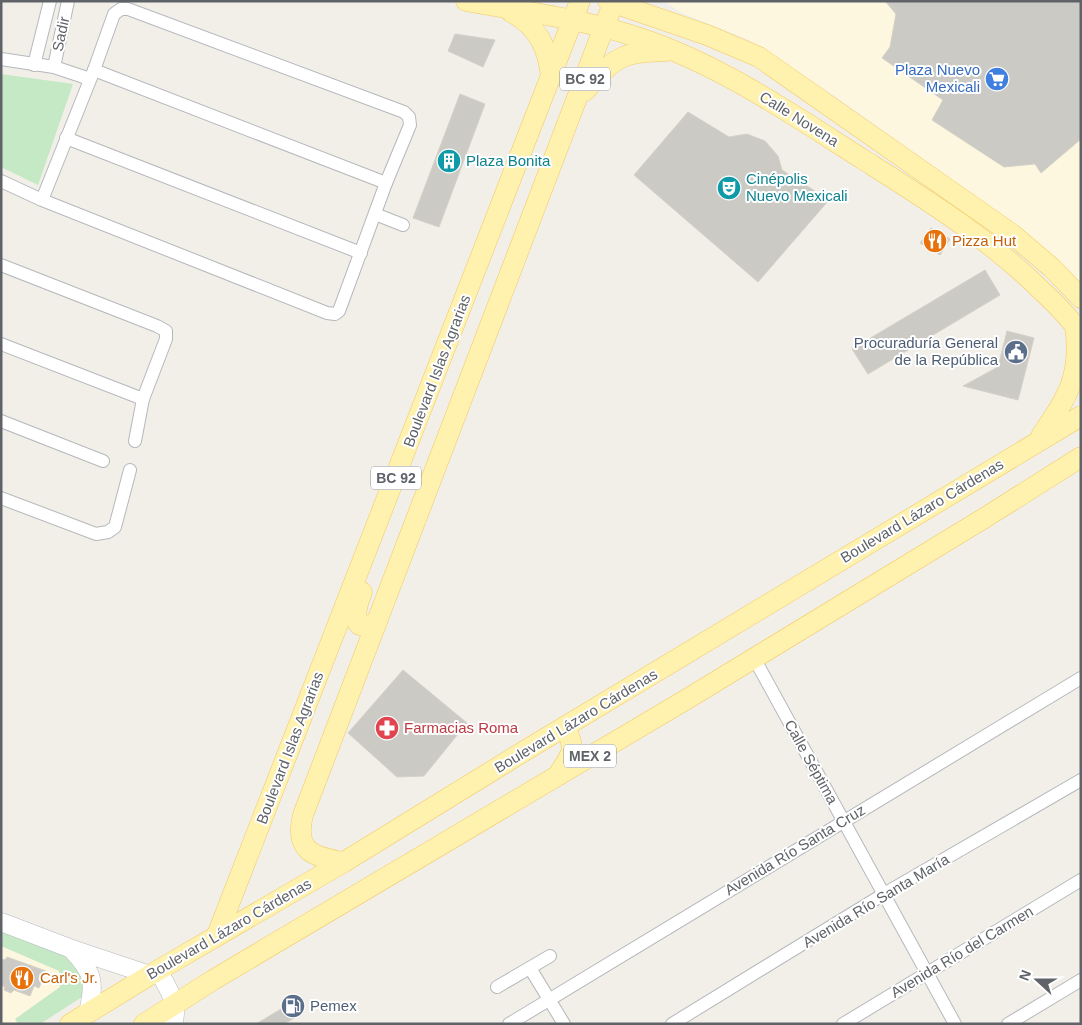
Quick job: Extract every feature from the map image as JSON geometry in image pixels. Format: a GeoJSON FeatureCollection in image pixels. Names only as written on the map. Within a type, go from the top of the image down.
{"type":"FeatureCollection","features":[{"type":"Feature","properties":{"kind":"main road","name":"Calle Novena"},"geometry":{"type":"LineString","coordinates":[[466,1],[605,27],[674,50],[713,68],[770,99],[941,209],[1015,265],[1078,330]]}},
{"type":"Feature","properties":{"kind":"main road","name":"Boulevard Islas Agrarias"},"geometry":{"type":"LineString","coordinates":[[218,936],[580,1]]}},
{"type":"Feature","properties":{"kind":"main road"},"geometry":{"type":"LineString","coordinates":[[658,1],[690,29]]}},
{"type":"Feature","properties":{"kind":"main road","name":"Calle Novena"},"geometry":{"type":"LineString","coordinates":[[612,2],[690,29],[758,57],[1012,234],[1052,268],[1081,298]]}},
{"type":"Feature","properties":{"kind":"main road","name":"BC 92"},"geometry":{"type":"LineString","coordinates":[[344,862],[324,858],[309,851],[302,844],[300,825],[605,27],[612,2]]}},
{"type":"Feature","properties":{"kind":"main road"},"geometry":{"type":"LineString","coordinates":[[503,8],[523,19],[539,35],[548,56],[551,80]]}},
{"type":"Feature","properties":{"kind":"main road"},"geometry":{"type":"LineString","coordinates":[[577,100],[613,62],[624,56],[674,50]]}},
{"type":"Feature","properties":{"kind":"main road"},"geometry":{"type":"LineString","coordinates":[[770,99],[779,91],[786,91],[832,120],[850,120]]}},
{"type":"Feature","properties":{"kind":"main road"},"geometry":{"type":"LineString","coordinates":[[941,209],[959,213],[995,236],[1003,237],[1012,234]]}},
{"type":"Feature","properties":{"kind":"main road"},"geometry":{"type":"LineString","coordinates":[[494,226],[508,232],[512,237],[512,244],[499,278],[499,302]]}},
{"type":"Feature","properties":{"kind":"main road"},"geometry":{"type":"LineString","coordinates":[[1038,441],[1071,387],[1076,372],[1079,346],[1078,330]]}},
{"type":"Feature","properties":{"kind":"main road","name":"Boulevard Lázaro Cárdenas"},"geometry":{"type":"LineString","coordinates":[[70,1024],[154,972],[344,862],[564,727],[1081,416]]}},
{"type":"Feature","properties":{"kind":"main road","name":"MEX 2"},"geometry":{"type":"LineString","coordinates":[[144,1024],[178,1017],[221,976],[754,658],[1081,457]]}},
{"type":"Feature","properties":{"kind":"main road"},"geometry":{"type":"LineString","coordinates":[[376,527],[381,543],[356,608],[355,617],[364,626],[370,626],[377,622]]}},
{"type":"Feature","properties":{"kind":"main road"},"geometry":{"type":"LineString","coordinates":[[557,776],[569,758],[573,747],[572,741],[564,727]]}},
{"type":"Feature","properties":{"kind":"street","name":"Sadir"},"geometry":{"type":"LineString","coordinates":[[34,65],[50,1]]}},
{"type":"Feature","properties":{"kind":"street","name":"Sadir"},"geometry":{"type":"LineString","coordinates":[[54,67],[68,1]]}},
{"type":"Feature","properties":{"kind":"street"},"geometry":{"type":"LineString","coordinates":[[1,181],[42,200],[327,313],[335,314],[339,311],[386,183],[410,125],[409,117],[404,112],[128,9],[121,9],[114,14],[42,200]]}},
{"type":"Feature","properties":{"kind":"street"},"geometry":{"type":"LineString","coordinates":[[1,59],[92,74],[386,183]]}},
{"type":"Feature","properties":{"kind":"street"},"geometry":{"type":"LineString","coordinates":[[66,138],[361,253]]}},
{"type":"Feature","properties":{"kind":"street"},"geometry":{"type":"LineString","coordinates":[[375,214],[403,225]]}},
{"type":"Feature","properties":{"kind":"street"},"geometry":{"type":"LineString","coordinates":[[1,265],[158,326],[166,331],[166,340],[143,399],[135,441]]}},
{"type":"Feature","properties":{"kind":"street"},"geometry":{"type":"LineString","coordinates":[[1,344],[143,399]]}},
{"type":"Feature","properties":{"kind":"street"},"geometry":{"type":"LineString","coordinates":[[1,421],[103,461]]}},
{"type":"Feature","properties":{"kind":"street"},"geometry":{"type":"LineString","coordinates":[[1,498],[96,534],[108,532],[115,527],[130,470]]}},
{"type":"Feature","properties":{"kind":"street","name":"Calle Séptima"},"geometry":{"type":"LineString","coordinates":[[754,658],[955,1024]]}},
{"type":"Feature","properties":{"kind":"street","name":"Avenida Río Santa Cruz"},"geometry":{"type":"LineString","coordinates":[[509,1024],[1081,678]]}},
{"type":"Feature","properties":{"kind":"street","name":"Avenida Río Santa María"},"geometry":{"type":"LineString","coordinates":[[672,1024],[884,894],[1081,780]]}},
{"type":"Feature","properties":{"kind":"street","name":"Avenida Río del Carmen"},"geometry":{"type":"LineString","coordinates":[[843,1024],[1081,880]]}},
{"type":"Feature","properties":{"kind":"street"},"geometry":{"type":"LineString","coordinates":[[1,922],[72,949],[154,972],[178,1017]]}},
{"type":"Feature","properties":{"kind":"street"},"geometry":{"type":"LineString","coordinates":[[72,949],[87,967],[92,979],[93,992],[88,1013]]}},
{"type":"Feature","properties":{"kind":"street"},"geometry":{"type":"LineString","coordinates":[[497,987],[550,956]]}},
{"type":"Feature","properties":{"kind":"street"},"geometry":{"type":"LineString","coordinates":[[530,968],[564,1024]]}},
{"type":"Feature","properties":{"kind":"street"},"geometry":{"type":"LineString","coordinates":[[1008,1024],[1081,980]]}},
{"type":"Feature","properties":{"kind":"shaded area"},"geometry":{"type":"Polygon","coordinates":[[[664,1],[1081,1],[1081,287],[1029,237],[836,97],[749,40],[682,13],[664,1]]]}},
{"type":"Feature","properties":{"kind":"shaded area"},"geometry":{"type":"Polygon","coordinates":[[[1,931],[87,979],[40,1024],[1,1024],[1,931]]]}},
{"type":"Feature","properties":{"kind":"green space"},"geometry":{"type":"Polygon","coordinates":[[[1,74],[73,84],[38,185],[1,167],[1,74]]]}},
{"type":"Feature","properties":{"kind":"green space"},"geometry":{"type":"Polygon","coordinates":[[[2,931],[74,959],[87,979],[85,995],[40,1024],[18,1024],[15,1019],[60,987],[59,971],[1,946],[2,931]]]}},
{"type":"Feature","properties":{"kind":"building","name":"Plaza Nuevo Mexicali"},"geometry":{"type":"Polygon","coordinates":[[[885,1],[1081,1],[1081,139],[1041,173],[1035,164],[1004,167],[932,120],[943,100],[882,58],[890,47],[896,14],[885,1]]]}},
{"type":"Feature","properties":{"kind":"building"},"geometry":{"type":"Polygon","coordinates":[[[455,34],[495,40],[483,67],[448,51],[455,34]]]}},
{"type":"Feature","properties":{"kind":"building","name":"Plaza Bonita"},"geometry":{"type":"Polygon","coordinates":[[[460,94],[485,104],[439,227],[413,218],[460,94]]]}},
{"type":"Feature","properties":{"kind":"building","name":"Cinépolis Nuevo Mexicali"},"geometry":{"type":"Polygon","coordinates":[[[688,112],[729,137],[747,134],[765,141],[778,156],[782,170],[829,200],[758,282],[634,175],[688,112]]]}},
{"type":"Feature","properties":{"kind":"building","name":"Pizza Hut"},"geometry":{"type":"Polygon","coordinates":[[[931,228],[950,239],[940,255],[920,243],[931,228]]]}},
{"type":"Feature","properties":{"kind":"building"},"geometry":{"type":"Polygon","coordinates":[[[985,270],[1000,295],[868,374],[852,349],[985,270]]]}},
{"type":"Feature","properties":{"kind":"building","name":"Procuraduría General de la República"},"geometry":{"type":"Polygon","coordinates":[[[1007,331],[1034,338],[1018,400],[963,386],[998,367],[1007,331]]]}},
{"type":"Feature","properties":{"kind":"building"},"geometry":{"type":"Polygon","coordinates":[[[403,670],[467,723],[424,776],[397,777],[348,733],[403,670]]]}},
{"type":"Feature","properties":{"kind":"building","name":"Carl's Jr."},"geometry":{"type":"Polygon","coordinates":[[[7,957],[46,971],[39,988],[34,986],[30,996],[14,990],[11,993],[4,990],[5,987],[1,985],[1,959],[5,960],[7,957]]]}},
{"type":"Feature","properties":{"kind":"building","name":"Pemex"},"geometry":{"type":"Polygon","coordinates":[[[296,1000],[303,1013],[284,1024],[256,1024],[296,1000]]]}},
{"type":"Feature","properties":{"kind":"place","name":"Plaza Nuevo Mexicali"},"geometry":{"type":"Point","coordinates":[997,79]}},
{"type":"Feature","properties":{"kind":"place","name":"Plaza Bonita"},"geometry":{"type":"Point","coordinates":[449,161]}},
{"type":"Feature","properties":{"kind":"place","name":"Cinépolis Nuevo Mexicali"},"geometry":{"type":"Point","coordinates":[729,188]}},
{"type":"Feature","properties":{"kind":"place","name":"Pizza Hut"},"geometry":{"type":"Point","coordinates":[935,241]}},
{"type":"Feature","properties":{"kind":"place","name":"Procuraduría General de la República"},"geometry":{"type":"Point","coordinates":[1016,352]}},
{"type":"Feature","properties":{"kind":"place","name":"Farmacias Roma"},"geometry":{"type":"Point","coordinates":[387,728]}},
{"type":"Feature","properties":{"kind":"place","name":"Carl's Jr."},"geometry":{"type":"Point","coordinates":[22,978]}},
{"type":"Feature","properties":{"kind":"place","name":"Pemex"},"geometry":{"type":"Point","coordinates":[293,1006]}}]}
